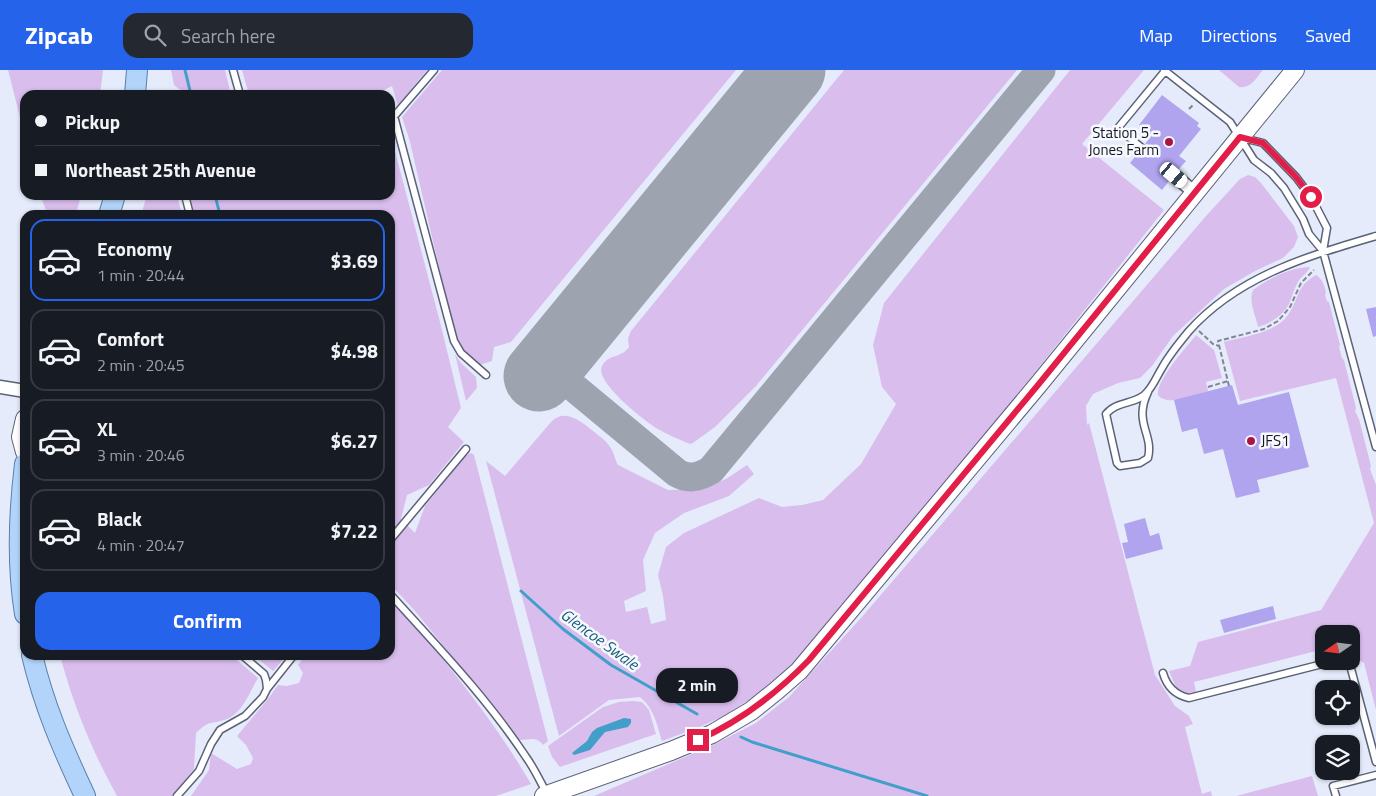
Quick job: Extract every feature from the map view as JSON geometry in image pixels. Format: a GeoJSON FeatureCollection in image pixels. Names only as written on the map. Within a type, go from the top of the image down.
{"type":"FeatureCollection","features":[{"type":"Feature","properties":{"kind":"main road"},"geometry":{"type":"LineString","coordinates":[[135,90],[137,70]]}},
{"type":"Feature","properties":{"kind":"main road"},"geometry":{"type":"LineString","coordinates":[[547,796],[712,734],[751,711],[776,692],[799,670],[1038,385],[1295,70]]}},
{"type":"Feature","properties":{"kind":"main road"},"geometry":{"type":"LineString","coordinates":[[33,660],[55,732],[85,796]]}},
{"type":"Feature","properties":{"kind":"street"},"geometry":{"type":"LineString","coordinates":[[1174,175],[1195,193]]}},
{"type":"Feature","properties":{"kind":"street"},"geometry":{"type":"LineString","coordinates":[[0,387],[20,390]]}},
{"type":"Feature","properties":{"kind":"lane"},"geometry":{"type":"LineString","coordinates":[[233,70],[239,90]]}},
{"type":"Feature","properties":{"kind":"lane"},"geometry":{"type":"LineString","coordinates":[[395,116],[434,70]]}},
{"type":"Feature","properties":{"kind":"lane"},"geometry":{"type":"LineString","coordinates":[[1142,148],[1118,128],[1165,71],[1230,122],[1254,160],[1271,173],[1284,188],[1310,234],[1324,251]]}},
{"type":"Feature","properties":{"kind":"lane"},"geometry":{"type":"LineString","coordinates":[[395,130],[454,341],[461,352],[486,375]]}},
{"type":"Feature","properties":{"kind":"lane"},"geometry":{"type":"LineString","coordinates":[[1240,137],[1263,143],[1296,177],[1311,197],[1327,228],[1324,251],[1376,447]]}},
{"type":"Feature","properties":{"kind":"lane"},"geometry":{"type":"LineString","coordinates":[[1148,392],[1140,398],[1110,408],[1106,414],[1117,463],[1120,466],[1140,463],[1148,458],[1150,451],[1142,414],[1142,404],[1175,348],[1215,306],[1243,286],[1268,272],[1324,251],[1376,236]]}},
{"type":"Feature","properties":{"kind":"lane"},"geometry":{"type":"LineString","coordinates":[[395,534],[466,449]]}},
{"type":"Feature","properties":{"kind":"lane"},"geometry":{"type":"LineString","coordinates":[[395,600],[461,673],[512,736],[527,758],[547,796]]}},
{"type":"Feature","properties":{"kind":"lane"},"geometry":{"type":"LineString","coordinates":[[248,660],[264,674],[267,688]]}},
{"type":"Feature","properties":{"kind":"lane"},"geometry":{"type":"LineString","coordinates":[[178,796],[199,771],[211,744],[220,730],[245,716],[263,697],[267,688],[290,660]]}},
{"type":"Feature","properties":{"kind":"lane"},"geometry":{"type":"LineString","coordinates":[[1163,672],[1168,686],[1174,692],[1189,698],[1315,666]]}},
{"type":"Feature","properties":{"kind":"lane"},"geometry":{"type":"LineString","coordinates":[[1351,670],[1376,762]]}},
{"type":"Feature","properties":{"kind":"lane"},"geometry":{"type":"LineString","coordinates":[[1336,796],[1333,786],[1376,775]]}},
{"type":"Feature","properties":{"kind":"path"},"geometry":{"type":"LineString","coordinates":[[1189,109],[1194,104]]}},
{"type":"Feature","properties":{"kind":"path"},"geometry":{"type":"LineString","coordinates":[[1229,386],[1218,341],[1264,329],[1278,321],[1290,307],[1301,283],[1314,270]]}},
{"type":"Feature","properties":{"kind":"path"},"geometry":{"type":"LineString","coordinates":[[1194,326],[1213,344],[1219,346]]}},
{"type":"Feature","properties":{"kind":"path"},"geometry":{"type":"LineString","coordinates":[[1208,387],[1228,381]]}},
{"type":"Feature","properties":{"kind":"path"},"geometry":{"type":"LineString","coordinates":[[1213,385],[1214,390]]}},
{"type":"Feature","properties":{"kind":"shaded area"},"geometry":{"type":"Polygon","coordinates":[[[8,70],[103,70],[101,90],[20,90],[20,117],[8,70]]]}},
{"type":"Feature","properties":{"kind":"shaded area"},"geometry":{"type":"Polygon","coordinates":[[[171,70],[225,70],[230,90],[180,90],[174,85],[171,70]]]}},
{"type":"Feature","properties":{"kind":"shaded area"},"geometry":{"type":"Polygon","coordinates":[[[242,70],[427,70],[398,105],[395,90],[392,86],[384,90],[248,90],[242,70]]]}},
{"type":"Feature","properties":{"kind":"shaded area"},"geometry":{"type":"Polygon","coordinates":[[[442,70],[736,70],[511,342],[494,347],[492,361],[480,365],[463,351],[454,332],[410,142],[402,117],[442,70]]]}},
{"type":"Feature","properties":{"kind":"shaded area"},"geometry":{"type":"Polygon","coordinates":[[[844,70],[1017,70],[756,386],[715,427],[690,444],[658,429],[622,401],[606,382],[602,373],[602,366],[605,362],[623,353],[629,347],[628,338],[631,331],[844,70]]]}},
{"type":"Feature","properties":{"kind":"shaded area"},"geometry":{"type":"Polygon","coordinates":[[[1070,70],[1144,70],[1082,144],[1164,210],[998,419],[815,640],[773,684],[724,716],[662,741],[657,723],[649,706],[640,697],[609,700],[559,736],[486,461],[505,476],[551,422],[556,418],[567,416],[583,423],[604,440],[611,449],[618,465],[668,490],[699,489],[726,479],[747,465],[754,474],[729,496],[684,513],[655,533],[643,560],[646,591],[624,601],[626,612],[647,607],[651,624],[666,620],[658,575],[666,547],[684,533],[759,498],[782,507],[823,500],[861,464],[896,404],[882,387],[873,345],[884,303],[1070,70]]]}},
{"type":"Feature","properties":{"kind":"shaded area"},"geometry":{"type":"Polygon","coordinates":[[[1219,70],[1263,70],[1253,82],[1247,86],[1239,87],[1219,70]]]}},
{"type":"Feature","properties":{"kind":"shaded area"},"geometry":{"type":"Polygon","coordinates":[[[395,151],[461,408],[448,427],[464,442],[429,485],[407,495],[401,519],[415,533],[425,506],[465,456],[471,453],[474,455],[548,741],[543,745],[535,739],[520,740],[415,611],[395,589],[395,210],[193,210],[190,200],[395,200],[395,151]]]}},
{"type":"Feature","properties":{"kind":"shaded area"},"geometry":{"type":"Polygon","coordinates":[[[1248,175],[1255,177],[1261,183],[1294,226],[1298,237],[1294,247],[1283,258],[1255,271],[1224,289],[1173,336],[1152,366],[1140,378],[1118,383],[1093,394],[1086,406],[1087,425],[1089,423],[1155,675],[1175,706],[1189,716],[1193,724],[1185,727],[1202,794],[1211,791],[1212,796],[594,796],[713,745],[756,723],[789,697],[861,618],[1206,216],[1240,179],[1248,175]]]}},
{"type":"Feature","properties":{"kind":"shaded area"},"geometry":{"type":"Polygon","coordinates":[[[42,200],[80,200],[77,210],[46,210],[42,200]]]}},
{"type":"Feature","properties":{"kind":"shaded area"},"geometry":{"type":"Polygon","coordinates":[[[146,200],[178,200],[181,210],[142,210],[146,200]]]}},
{"type":"Feature","properties":{"kind":"shaded area"},"geometry":{"type":"Polygon","coordinates":[[[1310,267],[1298,282],[1289,304],[1283,312],[1272,321],[1258,327],[1251,299],[1253,290],[1280,274],[1310,267]]]}},
{"type":"Feature","properties":{"kind":"shaded area"},"geometry":{"type":"Polygon","coordinates":[[[1316,275],[1323,282],[1356,408],[1355,411],[1359,419],[1371,466],[1370,469],[1376,485],[1376,710],[1364,663],[1360,661],[1360,625],[1315,625],[1315,651],[1194,682],[1196,692],[1184,693],[1178,689],[1169,671],[1190,666],[1198,642],[1321,610],[1374,523],[1336,378],[1240,401],[1224,342],[1259,333],[1282,321],[1292,309],[1301,288],[1309,279],[1316,275]]]}},
{"type":"Feature","properties":{"kind":"shaded area"},"geometry":{"type":"Polygon","coordinates":[[[1196,335],[1214,350],[1222,378],[1206,382],[1208,391],[1182,399],[1168,400],[1162,398],[1158,395],[1162,381],[1196,335]]]}},
{"type":"Feature","properties":{"kind":"shaded area"},"geometry":{"type":"Polygon","coordinates":[[[455,354],[461,363],[476,377],[477,388],[466,401],[455,354]]]}},
{"type":"Feature","properties":{"kind":"shaded area"},"geometry":{"type":"Polygon","coordinates":[[[395,604],[483,711],[531,784],[496,796],[191,796],[209,770],[211,753],[237,769],[251,764],[253,758],[246,745],[237,736],[278,685],[287,686],[299,683],[303,673],[298,665],[302,660],[395,660],[395,604]]]}},
{"type":"Feature","properties":{"kind":"shaded area"},"geometry":{"type":"Polygon","coordinates":[[[61,660],[237,660],[258,678],[236,713],[224,720],[207,724],[196,733],[194,769],[172,796],[117,796],[99,762],[71,692],[61,660]]]}},
{"type":"Feature","properties":{"kind":"shaded area"},"geometry":{"type":"Polygon","coordinates":[[[259,660],[283,660],[273,671],[259,660]]]}},
{"type":"Feature","properties":{"kind":"shaded area"},"geometry":{"type":"Polygon","coordinates":[[[619,702],[642,702],[649,710],[656,734],[560,767],[552,757],[548,746],[603,707],[619,702]]]}},
{"type":"Feature","properties":{"kind":"shaded area"},"geometry":{"type":"Polygon","coordinates":[[[1312,776],[1318,796],[1236,796],[1312,776]]]}},
{"type":"Feature","properties":{"kind":"water"},"geometry":{"type":"Polygon","coordinates":[[[624,718],[631,719],[628,727],[605,732],[590,750],[574,755],[572,753],[587,741],[592,732],[597,728],[624,718]]]}},
{"type":"Feature","properties":{"kind":"building","name":"Station 5 - Jones Farm"},"geometry":{"type":"Polygon","coordinates":[[[1162,95],[1199,123],[1197,126],[1201,129],[1179,156],[1186,161],[1179,169],[1172,167],[1168,170],[1166,177],[1169,181],[1162,190],[1130,163],[1139,152],[1143,153],[1146,151],[1147,147],[1145,144],[1152,135],[1139,125],[1162,95]]]}},
{"type":"Feature","properties":{"kind":"building"},"geometry":{"type":"Polygon","coordinates":[[[1376,307],[1376,336],[1373,337],[1366,309],[1376,307]]]}},
{"type":"Feature","properties":{"kind":"building","name":"JFS1"},"geometry":{"type":"Polygon","coordinates":[[[1232,385],[1238,405],[1289,392],[1309,467],[1257,480],[1260,492],[1236,498],[1223,449],[1204,454],[1197,428],[1182,432],[1174,400],[1232,385]]]}},
{"type":"Feature","properties":{"kind":"building"},"geometry":{"type":"Polygon","coordinates":[[[1145,518],[1150,536],[1159,533],[1163,549],[1126,559],[1122,543],[1128,542],[1124,524],[1145,518]]]}},
{"type":"Feature","properties":{"kind":"building"},"geometry":{"type":"Polygon","coordinates":[[[1273,606],[1276,619],[1224,633],[1220,620],[1273,606]]]}},
{"type":"Feature","properties":{"kind":"waterway","name":"Glencoe Swale"},"geometry":{"type":"LineString","coordinates":[[185,70],[190,90]]}},
{"type":"Feature","properties":{"kind":"waterway","name":"Glencoe Swale"},"geometry":{"type":"LineString","coordinates":[[216,200],[219,210]]}},
{"type":"Feature","properties":{"kind":"waterway","name":"Glencoe Swale"},"geometry":{"type":"LineString","coordinates":[[521,591],[563,629],[611,665],[697,714]]}},
{"type":"Feature","properties":{"kind":"waterway","name":"Glencoe Swale"},"geometry":{"type":"LineString","coordinates":[[741,737],[927,796]]}},
{"type":"Feature","properties":{"kind":"taxiway"},"geometry":{"type":"LineString","coordinates":[[548,366],[677,473],[694,477],[711,470],[1041,70]]}},
{"type":"Feature","properties":{"kind":"runway"},"geometry":{"type":"LineString","coordinates":[[539,376],[790,70]]}},
{"type":"Feature","properties":{"kind":"place","name":"Station 5 - Jones Farm"},"geometry":{"type":"Point","coordinates":[1169,142]}},
{"type":"Feature","properties":{"kind":"place","name":"JFS1"},"geometry":{"type":"Point","coordinates":[1251,441]}},
{"type":"Feature","properties":{"kind":"route"},"geometry":{"type":"LineString","coordinates":[[698,740],[724,728],[751,711],[776,692],[809,660],[1038,385],[1240,137],[1263,143],[1281,160],[1311,197]]}}]}
